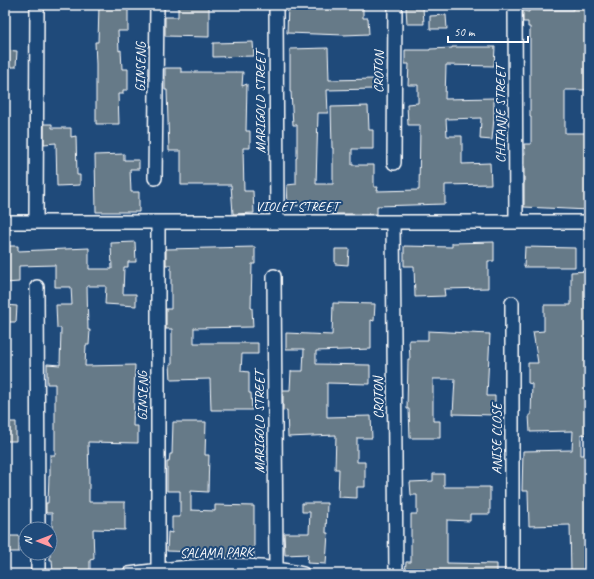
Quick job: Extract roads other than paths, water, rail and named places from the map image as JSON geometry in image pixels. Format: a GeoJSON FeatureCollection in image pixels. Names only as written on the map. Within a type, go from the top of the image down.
{"type":"FeatureCollection","features":[{"type":"Feature","properties":{"kind":"street"},"geometry":{"type":"LineString","coordinates":[[36,221],[37,5]]}},
{"type":"Feature","properties":{"kind":"street","name":"GINSENG"},"geometry":{"type":"LineString","coordinates":[[155,178],[157,5]]}},
{"type":"Feature","properties":{"kind":"street","name":"MARIGOLD STREET"},"geometry":{"type":"LineString","coordinates":[[276,5],[277,222]]}},
{"type":"Feature","properties":{"kind":"street","name":"CROTON"},"geometry":{"type":"LineString","coordinates":[[394,163],[395,5]]}},
{"type":"Feature","properties":{"kind":"street","name":"CHITANJE STREET"},"geometry":{"type":"LineString","coordinates":[[515,5],[516,222]]}},
{"type":"Feature","properties":{"kind":"street","name":"VIOLET STREET"},"geometry":{"type":"LineString","coordinates":[[5,222],[589,222]]}},
{"type":"Feature","properties":{"kind":"street","name":"GINSENG"},"geometry":{"type":"LineString","coordinates":[[158,222],[158,570]]}},
{"type":"Feature","properties":{"kind":"street","name":"CROTON"},"geometry":{"type":"LineString","coordinates":[[393,222],[396,574]]}},
{"type":"Feature","properties":{"kind":"street","name":"MARIGOLD STREET"},"geometry":{"type":"LineString","coordinates":[[274,276],[276,568]]}},
{"type":"Feature","properties":{"kind":"street"},"geometry":{"type":"LineString","coordinates":[[37,287],[38,521]]}},
{"type":"Feature","properties":{"kind":"street","name":"ANISE CLOSE"},"geometry":{"type":"LineString","coordinates":[[512,303],[512,574]]}},
{"type":"Feature","properties":{"kind":"street"},"geometry":{"type":"LineString","coordinates":[[38,561],[38,574]]}},
{"type":"Feature","properties":{"kind":"street","name":"SALAMA PARK"},"geometry":{"type":"LineString","coordinates":[[130,574],[158,570],[205,567],[260,571],[276,568],[303,574]]}}]}
